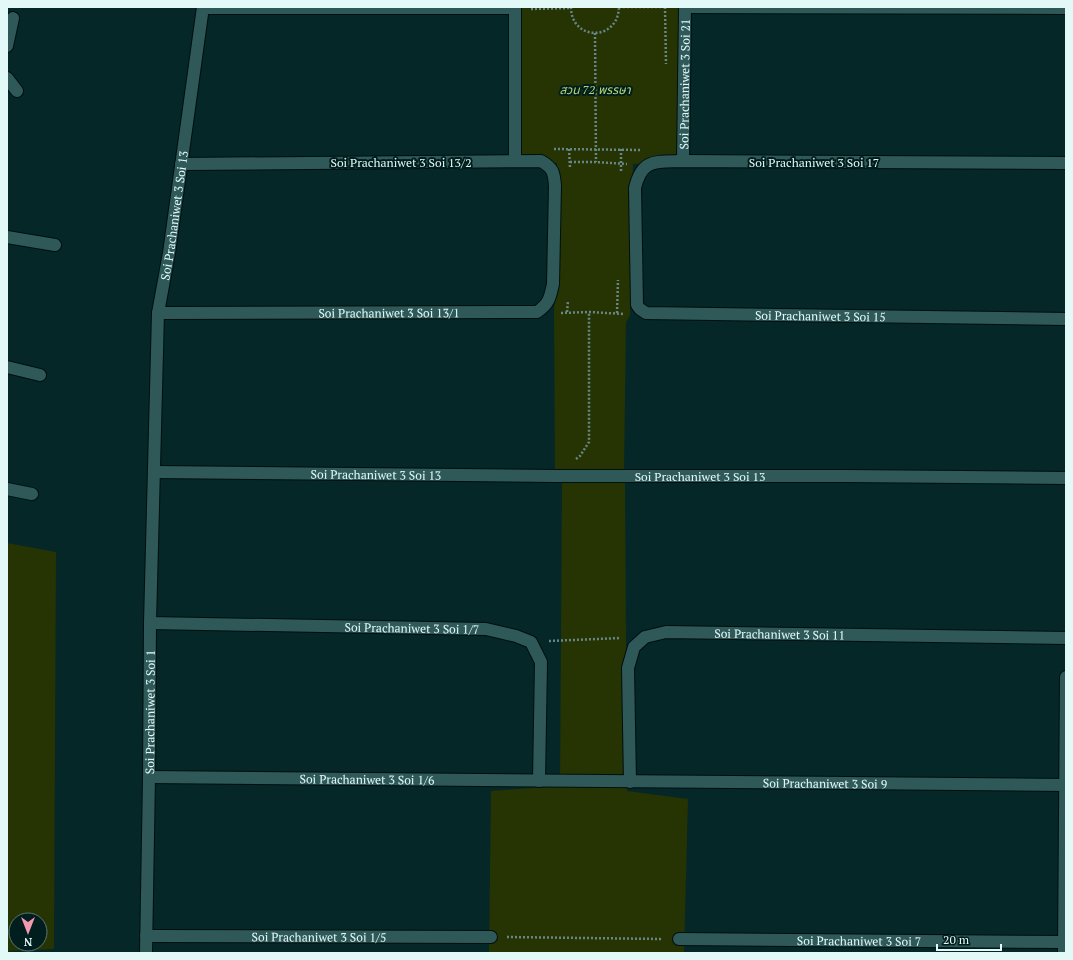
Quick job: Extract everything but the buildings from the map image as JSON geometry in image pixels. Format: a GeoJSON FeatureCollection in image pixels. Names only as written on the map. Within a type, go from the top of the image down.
{"type":"FeatureCollection","features":[{"type":"Feature","properties":{"kind":"street"},"geometry":{"type":"LineString","coordinates":[[685,7],[1066,8]]}},
{"type":"Feature","properties":{"kind":"street","name":"Soi Prachaniwet 3 Soi 21"},"geometry":{"type":"LineString","coordinates":[[683,161],[685,7]]}},
{"type":"Feature","properties":{"kind":"street"},"geometry":{"type":"LineString","coordinates":[[203,8],[515,8],[515,161]]}},
{"type":"Feature","properties":{"kind":"street","name":"Soi Prachaniwet 3 Soi 13"},"geometry":{"type":"LineString","coordinates":[[203,8],[169,253],[158,313],[154,472],[539,476],[1066,478]]}},
{"type":"Feature","properties":{"kind":"street"},"geometry":{"type":"LineString","coordinates":[[7,46],[13,18]]}},
{"type":"Feature","properties":{"kind":"street"},"geometry":{"type":"LineString","coordinates":[[7,78],[17,91]]}},
{"type":"Feature","properties":{"kind":"street","name":"Soi Prachaniwet 3 Soi 13/2"},"geometry":{"type":"LineString","coordinates":[[181,164],[540,161],[550,166],[554,176],[554,235]]}},
{"type":"Feature","properties":{"kind":"street","name":"Soi Prachaniwet 3 Soi 17"},"geometry":{"type":"LineString","coordinates":[[636,247],[635,188],[637,178],[644,167],[655,162],[1066,164]]}},
{"type":"Feature","properties":{"kind":"street","name":"Soi Prachaniwet 3 Soi 13/1"},"geometry":{"type":"LineString","coordinates":[[158,313],[537,312],[545,307],[553,284],[554,235]]}},
{"type":"Feature","properties":{"kind":"street"},"geometry":{"type":"LineString","coordinates":[[7,238],[55,245]]}},
{"type":"Feature","properties":{"kind":"street","name":"Soi Prachaniwet 3 Soi 15"},"geometry":{"type":"LineString","coordinates":[[636,247],[637,305],[646,313],[1066,319]]}},
{"type":"Feature","properties":{"kind":"street"},"geometry":{"type":"LineString","coordinates":[[7,367],[40,375]]}},
{"type":"Feature","properties":{"kind":"street","name":"Soi Prachaniwet 3 Soi 1"},"geometry":{"type":"LineString","coordinates":[[146,953],[150,623],[154,472]]}},
{"type":"Feature","properties":{"kind":"street"},"geometry":{"type":"LineString","coordinates":[[7,489],[32,494]]}},
{"type":"Feature","properties":{"kind":"street","name":"Soi Prachaniwet 3 Soi 1/7"},"geometry":{"type":"LineString","coordinates":[[150,623],[486,629],[516,636],[531,642]]}},
{"type":"Feature","properties":{"kind":"street","name":"Soi Prachaniwet 3 Soi 11"},"geometry":{"type":"LineString","coordinates":[[645,637],[666,632],[1066,638]]}},
{"type":"Feature","properties":{"kind":"street"},"geometry":{"type":"LineString","coordinates":[[630,782],[628,668],[634,647],[645,637]]}},
{"type":"Feature","properties":{"kind":"street"},"geometry":{"type":"LineString","coordinates":[[531,642],[541,662],[540,781]]}},
{"type":"Feature","properties":{"kind":"street"},"geometry":{"type":"LineString","coordinates":[[1064,947],[1066,677]]}},
{"type":"Feature","properties":{"kind":"street","name":"Soi Prachaniwet 3 Soi 1/6"},"geometry":{"type":"LineString","coordinates":[[149,777],[584,781]]}},
{"type":"Feature","properties":{"kind":"street","name":"Soi Prachaniwet 3 Soi 9"},"geometry":{"type":"LineString","coordinates":[[584,781],[1065,785]]}},
{"type":"Feature","properties":{"kind":"street","name":"Soi Prachaniwet 3 Soi 1/5"},"geometry":{"type":"LineString","coordinates":[[146,936],[491,937]]}},
{"type":"Feature","properties":{"kind":"street","name":"Soi Prachaniwet 3 Soi 7"},"geometry":{"type":"LineString","coordinates":[[679,939],[1064,947]]}},
{"type":"Feature","properties":{"kind":"path"},"geometry":{"type":"LineString","coordinates":[[515,8],[571,8],[575,23],[580,28],[588,32],[596,33],[603,32],[616,22],[619,15],[619,7],[672,8]]}},
{"type":"Feature","properties":{"kind":"path"},"geometry":{"type":"LineString","coordinates":[[665,7],[666,71]]}},
{"type":"Feature","properties":{"kind":"path"},"geometry":{"type":"LineString","coordinates":[[596,33],[596,162]]}},
{"type":"Feature","properties":{"kind":"path"},"geometry":{"type":"LineString","coordinates":[[553,149],[644,150]]}},
{"type":"Feature","properties":{"kind":"path"},"geometry":{"type":"LineString","coordinates":[[564,162],[633,164]]}},
{"type":"Feature","properties":{"kind":"path"},"geometry":{"type":"LineString","coordinates":[[567,312],[568,303]]}},
{"type":"Feature","properties":{"kind":"path"},"geometry":{"type":"LineString","coordinates":[[554,314],[567,312],[589,312],[617,313],[630,316]]}},
{"type":"Feature","properties":{"kind":"path"},"geometry":{"type":"LineString","coordinates":[[574,460],[580,456],[589,442],[589,312]]}},
{"type":"Feature","properties":{"kind":"path"},"geometry":{"type":"LineString","coordinates":[[531,642],[645,637]]}},
{"type":"Feature","properties":{"kind":"path"},"geometry":{"type":"LineString","coordinates":[[491,937],[679,939]]}},
{"type":"Feature","properties":{"kind":"green space","name":"สวน 72 พรรษา"},"geometry":{"type":"Polygon","coordinates":[[[515,7],[678,7],[678,163],[633,164],[630,316],[626,322],[624,473],[555,473],[554,314],[557,163],[511,163],[515,7]]]}},
{"type":"Feature","properties":{"kind":"green space"},"geometry":{"type":"Polygon","coordinates":[[[562,482],[625,482],[627,791],[688,799],[684,953],[489,953],[491,791],[560,786],[562,482]]]}},
{"type":"Feature","properties":{"kind":"green space"},"geometry":{"type":"Polygon","coordinates":[[[7,543],[56,552],[54,949],[48,949],[48,912],[8,912],[8,951],[7,543]]]}}]}
